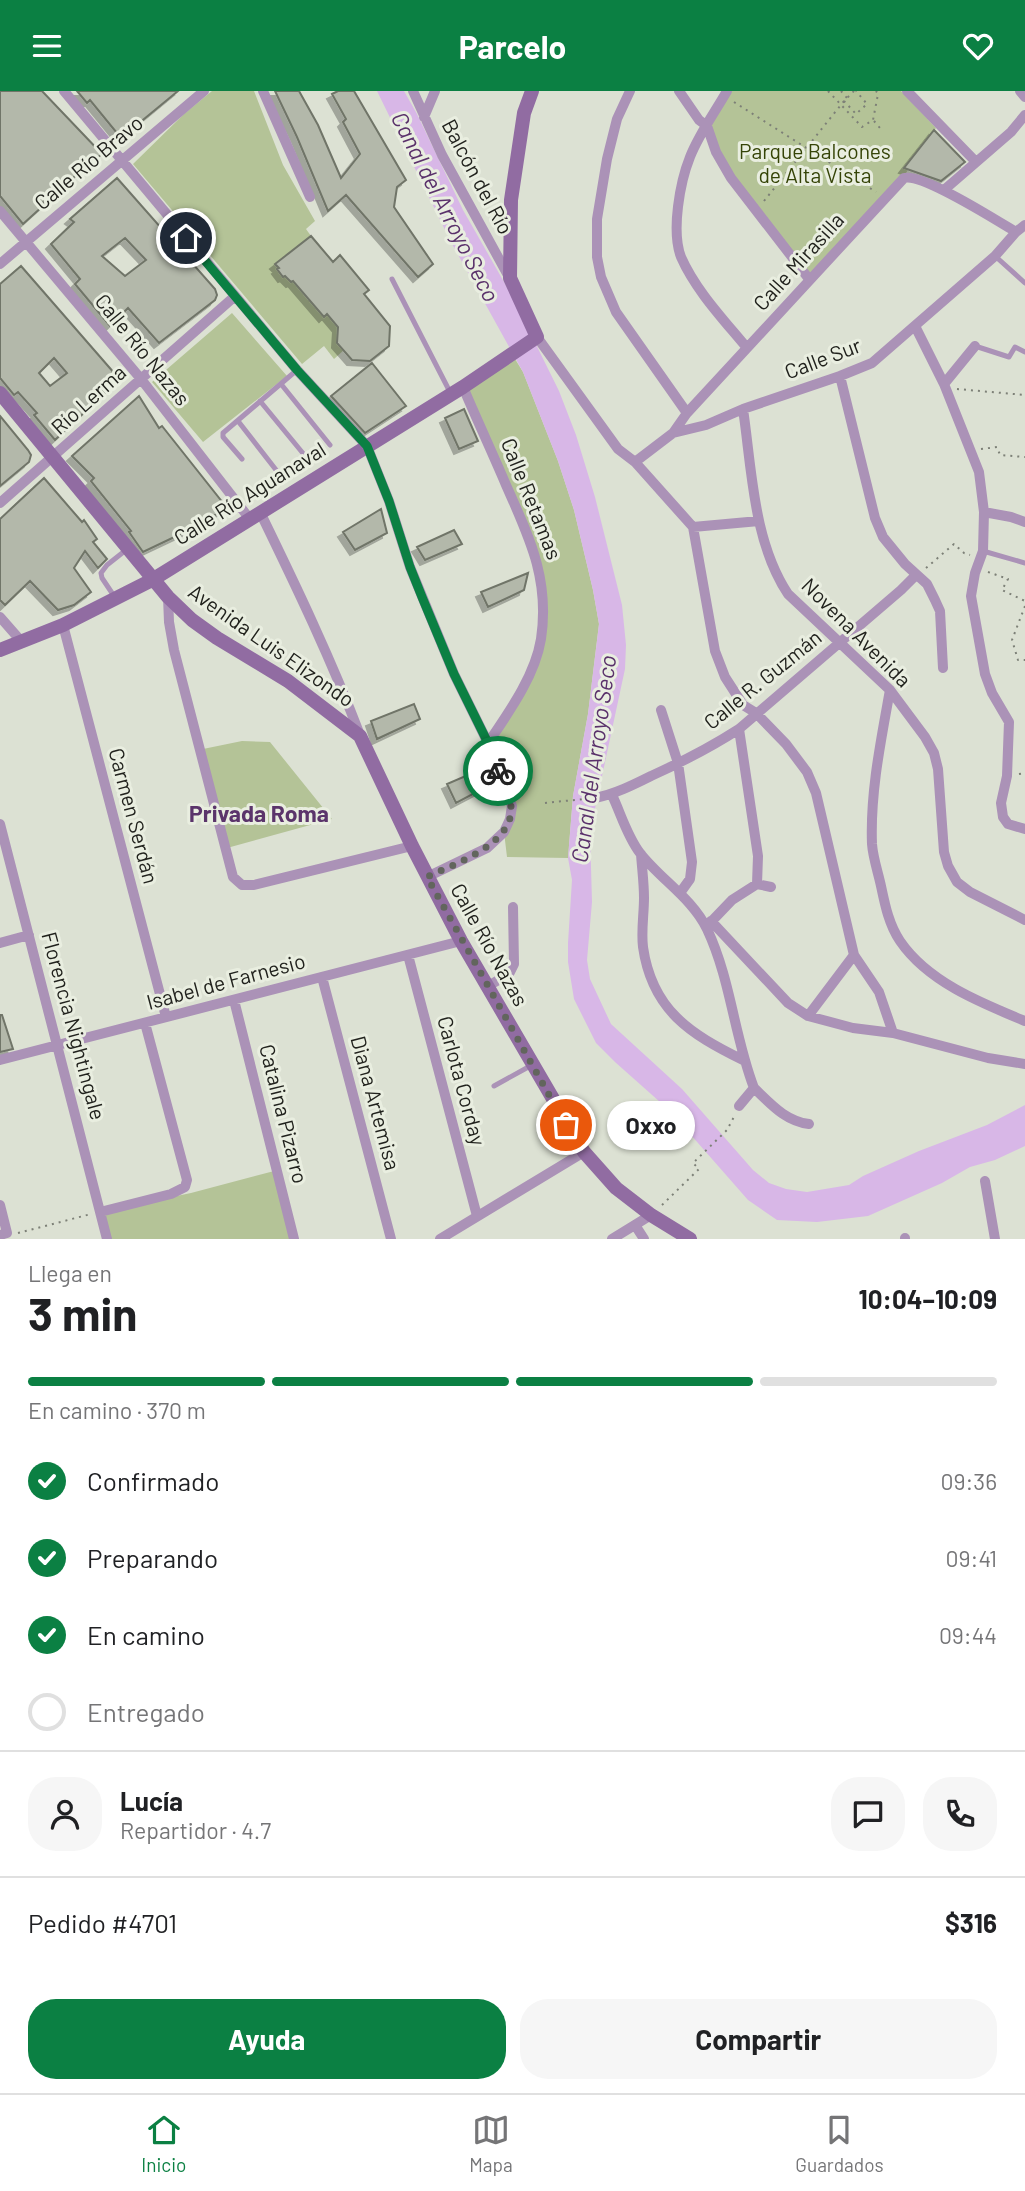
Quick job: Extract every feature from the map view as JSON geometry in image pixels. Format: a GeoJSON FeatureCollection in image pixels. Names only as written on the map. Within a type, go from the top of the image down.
{"type":"FeatureCollection","features":[{"type":"Feature","properties":{"kind":"street"},"geometry":{"type":"LineString","coordinates":[[64,91],[234,297],[367,446],[422,597],[454,674],[488,743],[512,806],[504,832],[487,848],[427,877]]}},
{"type":"Feature","properties":{"kind":"street","name":"Calle Río Bravo"},"geometry":{"type":"LineString","coordinates":[[0,264],[204,91]]}},
{"type":"Feature","properties":{"kind":"street"},"geometry":{"type":"LineString","coordinates":[[262,91],[310,197]]}},
{"type":"Feature","properties":{"kind":"street","name":"Balcón del Río"},"geometry":{"type":"LineString","coordinates":[[413,91],[442,155],[510,278]]}},
{"type":"Feature","properties":{"kind":"street"},"geometry":{"type":"LineString","coordinates":[[424,117],[435,91]]}},
{"type":"Feature","properties":{"kind":"street"},"geometry":{"type":"LineString","coordinates":[[532,91],[524,113],[511,199],[510,278],[535,338],[618,449],[635,462],[693,527],[715,651],[733,693],[786,744],[807,772],[824,827],[854,955],[879,992],[893,1033]]}},
{"type":"Feature","properties":{"kind":"street"},"geometry":{"type":"LineString","coordinates":[[630,91],[617,119],[607,159],[597,219],[597,257],[601,277],[616,312],[687,413]]}},
{"type":"Feature","properties":{"kind":"street"},"geometry":{"type":"LineString","coordinates":[[679,91],[699,120],[707,126],[716,152],[732,177],[810,279]]}},
{"type":"Feature","properties":{"kind":"street"},"geometry":{"type":"LineString","coordinates":[[727,91],[690,156],[678,209],[676,233],[681,256],[695,282],[747,348]]}},
{"type":"Feature","properties":{"kind":"street"},"geometry":{"type":"LineString","coordinates":[[907,91],[976,162]]}},
{"type":"Feature","properties":{"kind":"street"},"geometry":{"type":"LineString","coordinates":[[1020,91],[1025,97]]}},
{"type":"Feature","properties":{"kind":"street"},"geometry":{"type":"LineString","coordinates":[[944,190],[1011,132],[1025,115]]}},
{"type":"Feature","properties":{"kind":"street","name":"Calle Mirasilla"},"geometry":{"type":"LineString","coordinates":[[635,462],[673,433],[687,413],[900,180],[911,177],[944,190],[1021,228]]}},
{"type":"Feature","properties":{"kind":"street","name":"Calle Río Nazas"},"geometry":{"type":"LineString","coordinates":[[0,211],[254,515],[298,589],[342,687],[360,736],[427,877],[461,941],[584,1152],[616,1188],[651,1215],[690,1239]]}},
{"type":"Feature","properties":{"kind":"street","name":"Calle Sur"},"geometry":{"type":"LineString","coordinates":[[673,433],[706,425],[872,363],[995,256],[1021,228]]}},
{"type":"Feature","properties":{"kind":"street","name":"Río Lerma"},"geometry":{"type":"LineString","coordinates":[[0,503],[234,297]]}},
{"type":"Feature","properties":{"kind":"street"},"geometry":{"type":"LineString","coordinates":[[915,326],[945,386],[979,473],[984,512],[982,554],[971,596],[981,655],[992,693],[1009,722],[1003,817],[1007,824],[1025,829]]}},
{"type":"Feature","properties":{"kind":"street","name":"Calle Río Aguanaval"},"geometry":{"type":"LineString","coordinates":[[0,650],[63,625],[152,580],[457,391],[535,338]]}},
{"type":"Feature","properties":{"kind":"street"},"geometry":{"type":"LineString","coordinates":[[945,386],[975,346]]}},
{"type":"Feature","properties":{"kind":"street"},"geometry":{"type":"LineString","coordinates":[[841,376],[875,518],[883,537],[926,584],[940,611],[943,668]]}},
{"type":"Feature","properties":{"kind":"street","name":"Calle Retamas"},"geometry":{"type":"LineString","coordinates":[[457,391],[534,547],[544,601],[541,641],[532,669],[510,711],[488,743]]}},
{"type":"Feature","properties":{"kind":"street","name":"Avenida Luis Elizondo"},"geometry":{"type":"LineString","coordinates":[[0,393],[152,580],[192,620],[288,681],[360,736]]}},
{"type":"Feature","properties":{"kind":"street","name":"Novena Avenida"},"geometry":{"type":"LineString","coordinates":[[743,409],[759,521],[778,579],[788,594],[890,690],[925,737],[939,769],[942,835],[948,866],[957,882],[970,892],[1025,920]]}},
{"type":"Feature","properties":{"kind":"street"},"geometry":{"type":"LineString","coordinates":[[984,512],[1025,522]]}},
{"type":"Feature","properties":{"kind":"street"},"geometry":{"type":"LineString","coordinates":[[693,527],[759,521]]}},
{"type":"Feature","properties":{"kind":"street","name":"Calle R. Guzmán"},"geometry":{"type":"LineString","coordinates":[[595,798],[611,795],[678,763],[739,729],[916,575]]}},
{"type":"Feature","properties":{"kind":"street"},"geometry":{"type":"LineString","coordinates":[[168,597],[174,650],[233,877],[242,885],[254,885],[412,846]]}},
{"type":"Feature","properties":{"kind":"street"},"geometry":{"type":"LineString","coordinates":[[0,617],[20,641]]}},
{"type":"Feature","properties":{"kind":"street","name":"Carmen Serdán"},"geometry":{"type":"LineString","coordinates":[[63,625],[166,1017]]}},
{"type":"Feature","properties":{"kind":"street"},"geometry":{"type":"LineString","coordinates":[[890,690],[881,738],[872,834],[872,847],[888,918],[901,942],[925,967],[954,987],[1025,1021]]}},
{"type":"Feature","properties":{"kind":"street"},"geometry":{"type":"LineString","coordinates":[[661,710],[678,763],[692,862],[690,879],[680,893]]}},
{"type":"Feature","properties":{"kind":"street"},"geometry":{"type":"LineString","coordinates":[[739,729],[758,856],[757,884]]}},
{"type":"Feature","properties":{"kind":"street"},"geometry":{"type":"LineString","coordinates":[[611,795],[632,841],[641,854],[788,1003],[808,1016],[853,1028],[893,1033],[988,1058],[1025,1064]]}},
{"type":"Feature","properties":{"kind":"street","name":"Florencia Nightingale"},"geometry":{"type":"LineString","coordinates":[[0,824],[107,1239]]}},
{"type":"Feature","properties":{"kind":"street"},"geometry":{"type":"LineString","coordinates":[[641,854],[643,945],[650,974],[663,1002],[680,1022],[712,1044],[743,1060]]}},
{"type":"Feature","properties":{"kind":"street"},"geometry":{"type":"LineString","coordinates":[[709,924],[732,900],[757,884],[771,887]]}},
{"type":"Feature","properties":{"kind":"street"},"geometry":{"type":"LineString","coordinates":[[488,986],[509,974],[514,964],[513,907]]}},
{"type":"Feature","properties":{"kind":"street"},"geometry":{"type":"LineString","coordinates":[[709,924],[734,1010],[743,1060],[754,1088],[782,1114],[796,1122],[809,1123]]}},
{"type":"Feature","properties":{"kind":"street"},"geometry":{"type":"LineString","coordinates":[[0,943],[29,935]]}},
{"type":"Feature","properties":{"kind":"street","name":"Isabel de Farnesio"},"geometry":{"type":"LineString","coordinates":[[0,1060],[461,941]]}},
{"type":"Feature","properties":{"kind":"street","name":"Carlota Corday"},"geometry":{"type":"LineString","coordinates":[[408,955],[477,1216]]}},
{"type":"Feature","properties":{"kind":"street"},"geometry":{"type":"LineString","coordinates":[[808,1016],[854,955]]}},
{"type":"Feature","properties":{"kind":"street","name":"Diana Artemisa"},"geometry":{"type":"LineString","coordinates":[[321,977],[390,1239]]}},
{"type":"Feature","properties":{"kind":"street","name":"Catalina Pizarro"},"geometry":{"type":"LineString","coordinates":[[234,1000],[294,1239]]}},
{"type":"Feature","properties":{"kind":"street"},"geometry":{"type":"LineString","coordinates":[[100,1212],[172,1194],[185,1187],[187,1180],[145,1023]]}},
{"type":"Feature","properties":{"kind":"street"},"geometry":{"type":"LineString","coordinates":[[739,1106],[754,1088]]}},
{"type":"Feature","properties":{"kind":"street"},"geometry":{"type":"LineString","coordinates":[[440,1239],[584,1152]]}},
{"type":"Feature","properties":{"kind":"street"},"geometry":{"type":"LineString","coordinates":[[985,1181],[995,1239]]}},
{"type":"Feature","properties":{"kind":"street"},"geometry":{"type":"LineString","coordinates":[[0,1205],[3,1234]]}},
{"type":"Feature","properties":{"kind":"street"},"geometry":{"type":"LineString","coordinates":[[612,1239],[651,1215]]}},
{"type":"Feature","properties":{"kind":"street"},"geometry":{"type":"LineString","coordinates":[[635,1225],[643,1239]]}},
{"type":"Feature","properties":{"kind":"lane"},"geometry":{"type":"LineString","coordinates":[[995,256],[1025,283]]}},
{"type":"Feature","properties":{"kind":"lane"},"geometry":{"type":"LineString","coordinates":[[392,279],[457,391]]}},
{"type":"Feature","properties":{"kind":"lane"},"geometry":{"type":"LineString","coordinates":[[975,346],[1009,357],[1016,347],[1025,352]]}},
{"type":"Feature","properties":{"kind":"lane"},"geometry":{"type":"LineString","coordinates":[[242,459],[223,434],[297,370]]}},
{"type":"Feature","properties":{"kind":"lane"},"geometry":{"type":"LineString","coordinates":[[281,384],[330,445]]}},
{"type":"Feature","properties":{"kind":"lane"},"geometry":{"type":"LineString","coordinates":[[260,401],[306,457]]}},
{"type":"Feature","properties":{"kind":"lane"},"geometry":{"type":"LineString","coordinates":[[238,421],[280,475]]}},
{"type":"Feature","properties":{"kind":"lane"},"geometry":{"type":"LineString","coordinates":[[116,599],[101,573],[127,549]]}},
{"type":"Feature","properties":{"kind":"lane"},"geometry":{"type":"LineString","coordinates":[[982,554],[1025,563]]}},
{"type":"Feature","properties":{"kind":"lane"},"geometry":{"type":"LineString","coordinates":[[494,1086],[532,1065]]}},
{"type":"Feature","properties":{"kind":"path"},"geometry":{"type":"LineString","coordinates":[[828,91],[862,127],[873,120],[878,94],[876,91]]}},
{"type":"Feature","properties":{"kind":"path"},"geometry":{"type":"LineString","coordinates":[[763,202],[846,100],[854,91],[867,104],[856,114],[846,100],[841,91]]}},
{"type":"Feature","properties":{"kind":"path"},"geometry":{"type":"LineString","coordinates":[[734,102],[877,192]]}},
{"type":"Feature","properties":{"kind":"path"},"geometry":{"type":"LineString","coordinates":[[873,120],[880,128]]}},
{"type":"Feature","properties":{"kind":"path"},"geometry":{"type":"LineString","coordinates":[[945,386],[1025,395]]}},
{"type":"Feature","properties":{"kind":"path"},"geometry":{"type":"LineString","coordinates":[[970,450],[997,447],[1000,455],[1025,457]]}},
{"type":"Feature","properties":{"kind":"path"},"geometry":{"type":"LineString","coordinates":[[916,575],[954,544],[964,553],[982,554]]}},
{"type":"Feature","properties":{"kind":"path"},"geometry":{"type":"LineString","coordinates":[[977,568],[1008,579],[1002,590],[1025,601]]}},
{"type":"Feature","properties":{"kind":"path"},"geometry":{"type":"LineString","coordinates":[[1025,606],[1012,640],[1018,660],[1025,660]]}},
{"type":"Feature","properties":{"kind":"path"},"geometry":{"type":"LineString","coordinates":[[545,803],[595,798]]}},
{"type":"Feature","properties":{"kind":"path"},"geometry":{"type":"LineString","coordinates":[[651,1215],[699,1169],[693,1163],[727,1131],[739,1106]]}},
{"type":"Feature","properties":{"kind":"path"},"geometry":{"type":"LineString","coordinates":[[3,1234],[22,1233],[100,1212]]}},
{"type":"Feature","properties":{"kind":"green space"},"geometry":{"type":"Polygon","coordinates":[[[212,91],[254,91],[283,165],[315,221],[306,229],[311,236],[276,265],[308,300],[311,298],[323,317],[327,314],[338,327],[344,350],[334,359],[324,346],[302,364],[133,164],[184,114],[212,91]]]}},
{"type":"Feature","properties":{"kind":"green space","name":"Parque Balcones de Alta Vista"},"geometry":{"type":"Polygon","coordinates":[[[727,91],[901,91],[936,128],[902,179],[809,279],[731,178],[707,126],[727,91]]]}},
{"type":"Feature","properties":{"kind":"green space"},"geometry":{"type":"Polygon","coordinates":[[[232,313],[287,376],[203,442],[152,382],[232,313]]]}},
{"type":"Feature","properties":{"kind":"green space"},"geometry":{"type":"Polygon","coordinates":[[[512,354],[523,372],[574,510],[599,624],[588,714],[573,796],[568,858],[507,857],[504,832],[511,806],[488,743],[510,711],[541,640],[541,576],[463,387],[512,354]]]}},
{"type":"Feature","properties":{"kind":"green space"},"geometry":{"type":"Polygon","coordinates":[[[242,741],[270,742],[332,819],[227,848],[203,749],[242,741]]]}},
{"type":"Feature","properties":{"kind":"green space"},"geometry":{"type":"Polygon","coordinates":[[[278,1170],[295,1239],[107,1239],[100,1212],[191,1193],[278,1170]]]}},
{"type":"Feature","properties":{"kind":"water","name":"Canal del Arroyo Seco"},"geometry":{"type":"Polygon","coordinates":[[[377,91],[404,91],[417,114],[463,210],[512,296],[559,391],[595,497],[622,605],[626,645],[625,669],[590,832],[592,902],[587,960],[590,979],[611,1024],[682,1089],[753,1170],[769,1183],[786,1189],[807,1192],[849,1185],[919,1151],[987,1125],[1025,1105],[1025,1146],[995,1160],[970,1167],[942,1183],[868,1216],[817,1222],[777,1220],[748,1200],[669,1110],[596,1043],[574,999],[568,962],[572,880],[568,858],[573,796],[588,714],[599,624],[593,590],[574,510],[523,372],[451,242],[377,91]]]}},
{"type":"Feature","properties":{"kind":"building"},"geometry":{"type":"Polygon","coordinates":[[[0,91],[42,91],[102,154],[42,203],[44,205],[23,224],[0,196],[0,91]]]}},
{"type":"Feature","properties":{"kind":"building"},"geometry":{"type":"Polygon","coordinates":[[[77,91],[178,91],[121,138],[90,100],[87,103],[77,91]]]}},
{"type":"Feature","properties":{"kind":"building"},"geometry":{"type":"Polygon","coordinates":[[[275,91],[299,91],[318,125],[341,178],[360,154],[343,122],[346,119],[332,94],[338,91],[354,91],[406,180],[397,187],[394,207],[433,264],[418,277],[346,195],[328,211],[275,91]]]}},
{"type":"Feature","properties":{"kind":"building"},"geometry":{"type":"Polygon","coordinates":[[[934,130],[965,162],[941,181],[904,168],[934,130]]]}},
{"type":"Feature","properties":{"kind":"building"},"geometry":{"type":"Polygon","coordinates":[[[117,178],[215,289],[215,300],[159,343],[128,308],[110,326],[75,284],[80,279],[51,244],[74,222],[70,219],[117,178]],[[125,238],[102,256],[125,276],[146,260],[125,238]]]}},
{"type":"Feature","properties":{"kind":"building"},"geometry":{"type":"Polygon","coordinates":[[[311,236],[333,262],[340,255],[369,290],[364,294],[390,326],[389,346],[370,361],[352,360],[337,343],[338,327],[327,314],[324,317],[293,281],[283,277],[277,269],[279,268],[275,264],[311,236]]]}},
{"type":"Feature","properties":{"kind":"building"},"geometry":{"type":"Polygon","coordinates":[[[21,266],[115,374],[100,387],[105,393],[55,440],[34,415],[37,413],[18,392],[14,395],[0,378],[0,284],[21,266]],[[54,358],[39,373],[50,386],[67,373],[54,358]]]}},
{"type":"Feature","properties":{"kind":"building"},"geometry":{"type":"Polygon","coordinates":[[[372,363],[406,406],[365,433],[331,396],[372,363]]]}},
{"type":"Feature","properties":{"kind":"building"},"geometry":{"type":"Polygon","coordinates":[[[139,396],[159,428],[162,426],[227,508],[143,552],[129,532],[131,531],[91,481],[94,478],[72,456],[139,396]]]}},
{"type":"Feature","properties":{"kind":"building"},"geometry":{"type":"Polygon","coordinates":[[[464,409],[478,441],[459,449],[445,418],[464,409]]]}},
{"type":"Feature","properties":{"kind":"building"},"geometry":{"type":"Polygon","coordinates":[[[0,416],[31,455],[29,462],[0,486],[0,416]]]}},
{"type":"Feature","properties":{"kind":"building"},"geometry":{"type":"Polygon","coordinates":[[[44,478],[82,522],[84,520],[97,539],[93,542],[107,559],[98,568],[85,551],[74,568],[91,592],[74,605],[58,610],[30,581],[5,605],[0,600],[0,519],[44,478]]]}},
{"type":"Feature","properties":{"kind":"building"},"geometry":{"type":"Polygon","coordinates":[[[381,509],[387,533],[355,550],[343,532],[381,509]]]}},
{"type":"Feature","properties":{"kind":"building"},"geometry":{"type":"Polygon","coordinates":[[[454,530],[462,544],[425,560],[417,547],[454,530]]]}},
{"type":"Feature","properties":{"kind":"building"},"geometry":{"type":"Polygon","coordinates":[[[528,573],[524,590],[488,607],[481,592],[528,573]]]}},
{"type":"Feature","properties":{"kind":"building"},"geometry":{"type":"Polygon","coordinates":[[[414,704],[420,719],[377,739],[371,721],[414,704]]]}},
{"type":"Feature","properties":{"kind":"building"},"geometry":{"type":"Polygon","coordinates":[[[484,768],[490,785],[456,803],[447,784],[484,768]]]}},
{"type":"Feature","properties":{"kind":"building"},"geometry":{"type":"Polygon","coordinates":[[[0,1015],[13,1049],[0,1052],[0,1015]]]}},
{"type":"Feature","properties":{"kind":"way so far"},"geometry":{"type":"LineString","coordinates":[[498,771],[512,806],[504,832],[487,848],[427,877],[566,1125]]}},
{"type":"Feature","properties":{"kind":"place","name":"Oxxo"},"geometry":{"type":"Point","coordinates":[566,1125]}},
{"type":"Feature","properties":{"kind":"district","name":"Privada Roma"},"geometry":{"type":"Point","coordinates":[259,814]}},
{"type":"Feature","properties":{"kind":"route"},"geometry":{"type":"LineString","coordinates":[[186,238],[297,370],[367,446],[422,597],[498,771]]}}]}
